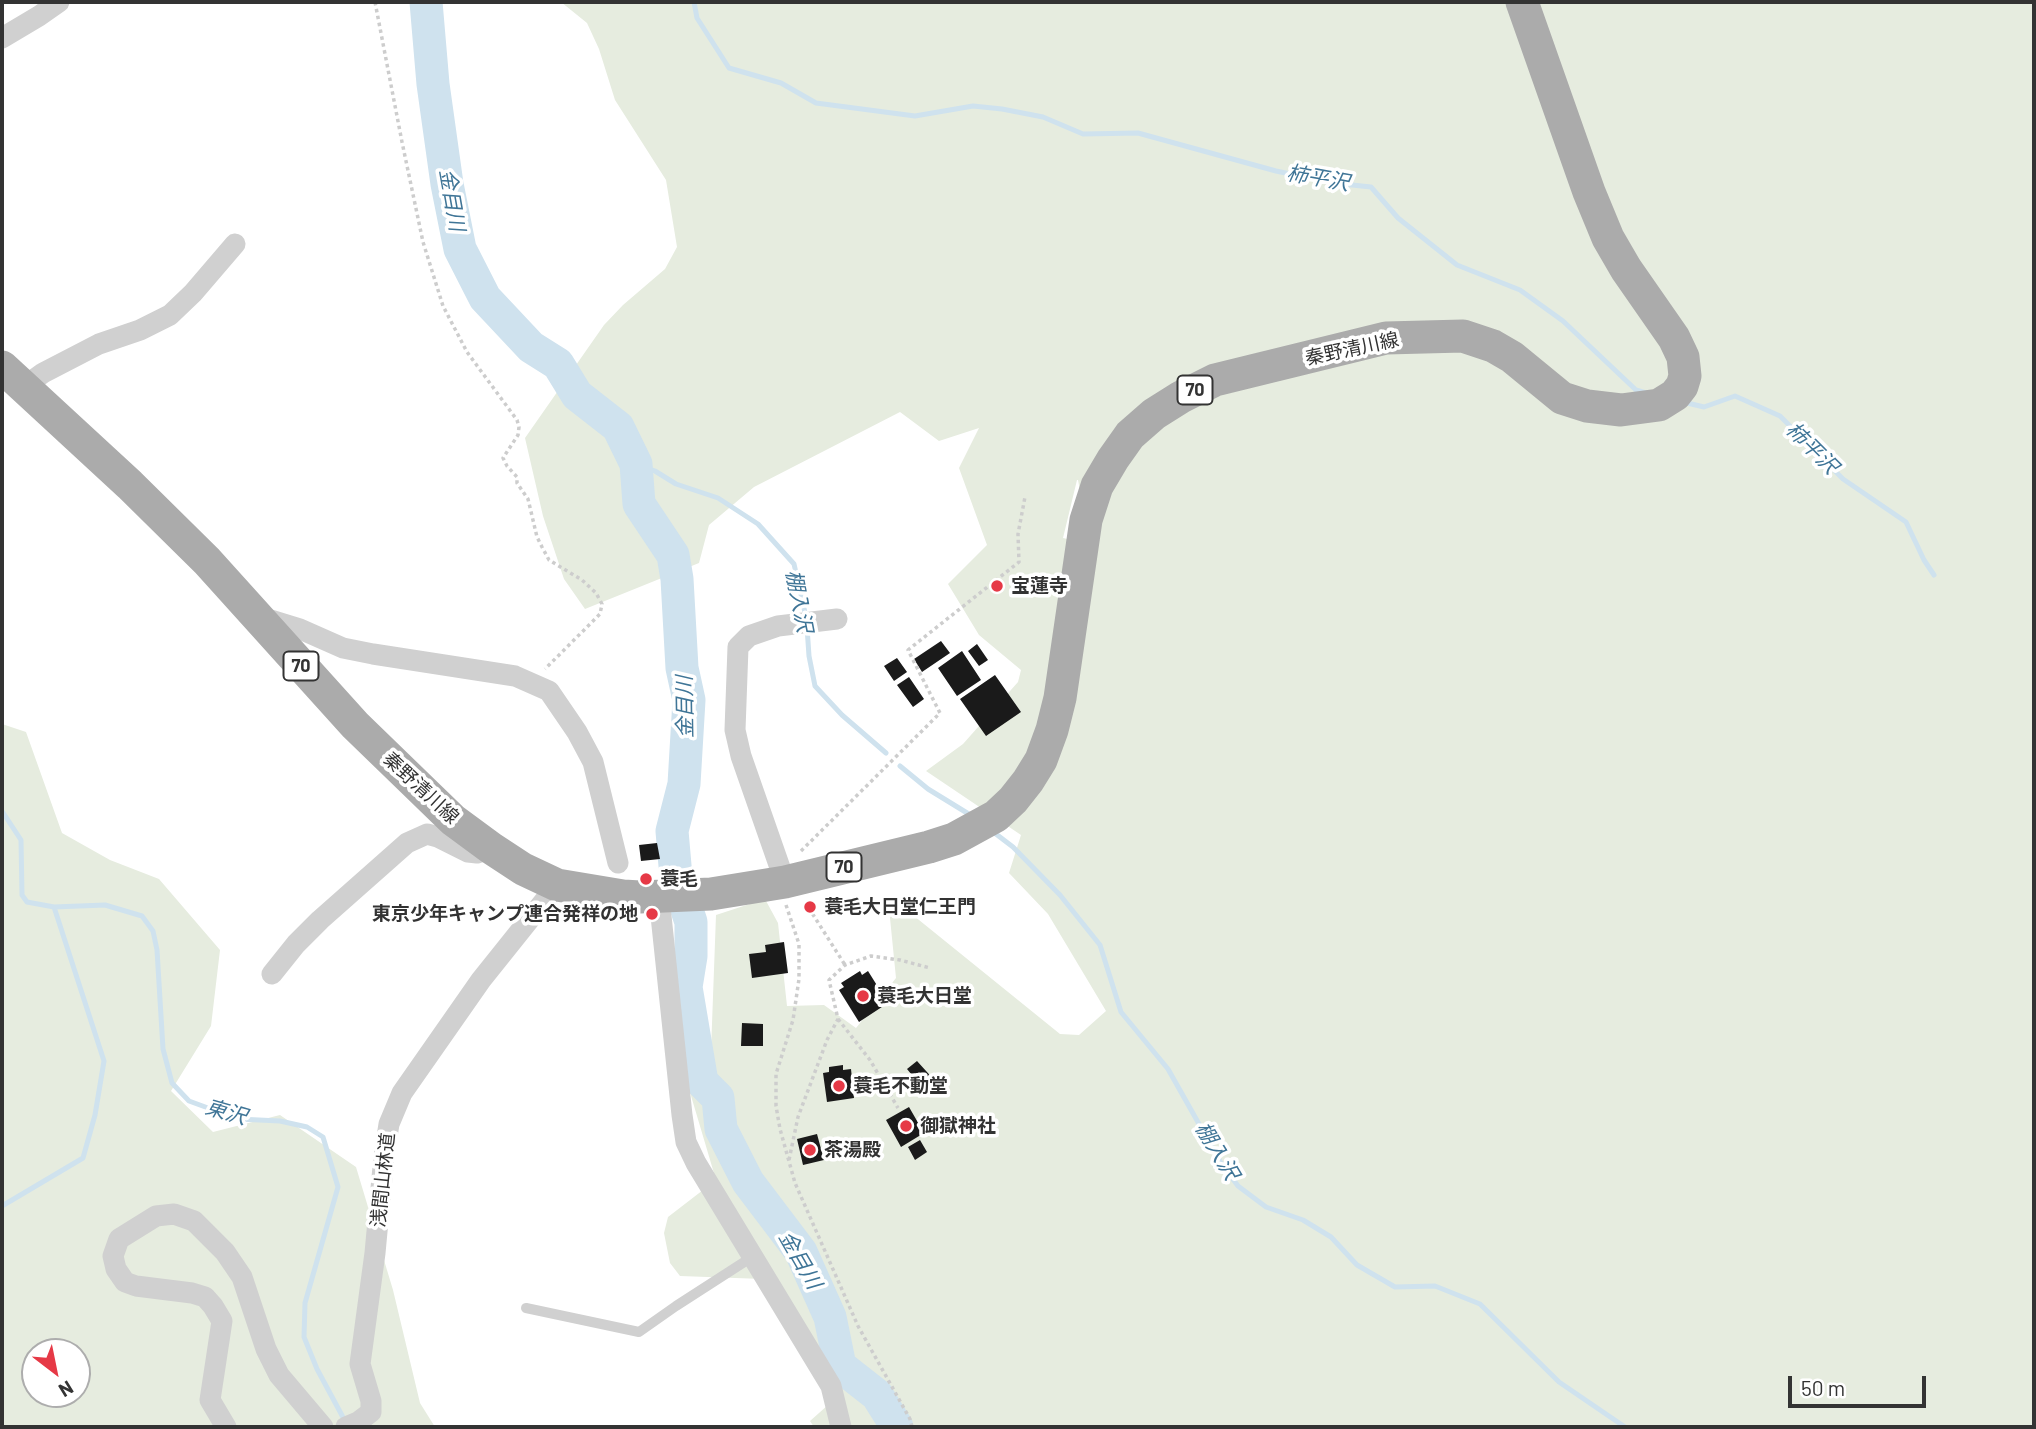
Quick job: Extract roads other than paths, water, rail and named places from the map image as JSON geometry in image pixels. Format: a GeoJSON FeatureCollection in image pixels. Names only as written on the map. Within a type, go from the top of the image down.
{"type":"FeatureCollection","features":[{"type":"Feature","properties":{"kind":"main road","name":"秦野清川線"},"geometry":{"type":"LineString","coordinates":[[14,376],[207,561],[355,725],[453,820],[523,869],[557,885],[623,896],[665,897],[711,894],[785,882],[929,847],[954,839],[985,823],[1013,800],[1041,760],[1060,698],[1086,520],[1097,486],[1130,435],[1154,414],[1181,397],[1215,380],[1385,338],[1463,336],[1493,346],[1512,357],[1562,398],[1587,406],[1621,410],[1670,395],[1685,376],[1683,357],[1674,338],[1608,238],[1522,2]]}},
{"type":"Feature","properties":{"kind":"street"},"geometry":{"type":"LineString","coordinates":[[2,38],[59,2]]}},
{"type":"Feature","properties":{"kind":"street"},"geometry":{"type":"LineString","coordinates":[[14,376],[43,373],[99,344],[140,330],[170,314],[193,293],[235,244]]}},
{"type":"Feature","properties":{"kind":"street"},"geometry":{"type":"LineString","coordinates":[[256,616],[300,629],[343,648],[515,676],[549,691],[577,732],[593,762],[618,863]]}},
{"type":"Feature","properties":{"kind":"street"},"geometry":{"type":"LineString","coordinates":[[785,882],[741,755],[735,730],[738,647],[749,636],[778,626],[838,619]]}},
{"type":"Feature","properties":{"kind":"street"},"geometry":{"type":"LineString","coordinates":[[272,974],[320,920],[407,843],[427,834],[468,852],[477,853],[491,848]]}},
{"type":"Feature","properties":{"kind":"street","name":"浅間山林道"},"geometry":{"type":"LineString","coordinates":[[352,1425],[371,1412],[371,1401],[360,1364],[389,1124],[402,1093],[481,980],[557,885]]}},
{"type":"Feature","properties":{"kind":"street"},"geometry":{"type":"LineString","coordinates":[[665,897],[686,1142],[696,1163],[831,1386],[841,1427]]}},
{"type":"Feature","properties":{"kind":"street"},"geometry":{"type":"LineString","coordinates":[[226,1427],[210,1400],[222,1321],[213,1306],[205,1297],[192,1293],[136,1286],[125,1282],[116,1269],[113,1256],[119,1239],[156,1216],[174,1214],[194,1221],[225,1252],[242,1277],[266,1349],[279,1375],[323,1427]]}},
{"type":"Feature","properties":{"kind":"lane"},"geometry":{"type":"LineString","coordinates":[[526,1308],[639,1332],[752,1257]]}},
{"type":"Feature","properties":{"kind":"waterway","name":"金目川"},"geometry":{"type":"LineString","coordinates":[[426,2],[433,84],[447,184],[460,249],[485,298],[531,347],[558,364],[577,395],[618,427],[636,464],[639,504],[673,555],[682,668],[689,700],[684,784],[672,831],[676,877],[691,922],[691,956],[686,987],[702,1082],[718,1098],[721,1129],[748,1182],[801,1252],[830,1317],[840,1366],[877,1395],[897,1427]]}},
{"type":"Feature","properties":{"kind":"waterway","name":"柿平沢"},"geometry":{"type":"LineString","coordinates":[[694,2],[697,18],[729,68],[781,83],[816,103],[915,116],[973,106],[1002,109],[1043,117],[1083,134],[1138,133],[1276,171],[1333,183],[1371,187],[1398,218],[1457,265],[1520,290],[1563,321],[1636,390],[1646,393]]}},
{"type":"Feature","properties":{"kind":"waterway","name":"柿平沢"},"geometry":{"type":"LineString","coordinates":[[1683,402],[1704,407],[1735,396],[1780,416],[1843,479],[1906,522],[1934,575]]}},
{"type":"Feature","properties":{"kind":"waterway","name":"棚入沢"},"geometry":{"type":"LineString","coordinates":[[636,464],[655,471],[676,484],[718,498],[758,524],[794,564],[806,617]]}},
{"type":"Feature","properties":{"kind":"waterway","name":"棚入沢"},"geometry":{"type":"LineString","coordinates":[[807,627],[815,686],[842,715],[886,753]]}},
{"type":"Feature","properties":{"kind":"waterway","name":"棚入沢"},"geometry":{"type":"LineString","coordinates":[[900,766],[928,789],[972,816]]}},
{"type":"Feature","properties":{"kind":"waterway","name":"東沢"},"geometry":{"type":"LineString","coordinates":[[2,811],[21,840],[22,895],[27,902],[54,907],[105,905],[142,916],[153,931],[157,950],[163,1049],[172,1083],[189,1101],[238,1119],[280,1121],[307,1127],[323,1137],[338,1187],[305,1303],[304,1337],[317,1369],[345,1421]]}},
{"type":"Feature","properties":{"kind":"waterway","name":"棚入沢"},"geometry":{"type":"LineString","coordinates":[[992,831],[1013,847],[1060,895],[1100,945],[1121,1012],[1168,1069],[1221,1163],[1238,1186],[1266,1207],[1303,1220],[1331,1237],[1357,1265],[1395,1287],[1435,1286],[1480,1304],[1559,1382],[1625,1427]]}},
{"type":"Feature","properties":{"kind":"waterway"},"geometry":{"type":"LineString","coordinates":[[2,1206],[83,1158],[95,1115],[104,1061],[54,907]]}},
{"type":"Feature","properties":{"kind":"place","name":"宝蓮寺"},"geometry":{"type":"Point","coordinates":[997,586]}},
{"type":"Feature","properties":{"kind":"place","name":"蓑毛"},"geometry":{"type":"Point","coordinates":[646,879]}},
{"type":"Feature","properties":{"kind":"place","name":"蓑毛大日堂仁王門"},"geometry":{"type":"Point","coordinates":[810,907]}},
{"type":"Feature","properties":{"kind":"place","name":"東京少年キャンプ連合発祥の地"},"geometry":{"type":"Point","coordinates":[652,914]}},
{"type":"Feature","properties":{"kind":"place","name":"蓑毛大日堂"},"geometry":{"type":"Point","coordinates":[863,996]}},
{"type":"Feature","properties":{"kind":"place","name":"蓑毛不動堂"},"geometry":{"type":"Point","coordinates":[839,1086]}},
{"type":"Feature","properties":{"kind":"place","name":"御獄神社"},"geometry":{"type":"Point","coordinates":[906,1126]}},
{"type":"Feature","properties":{"kind":"place","name":"茶湯殿"},"geometry":{"type":"Point","coordinates":[810,1150]}}]}
